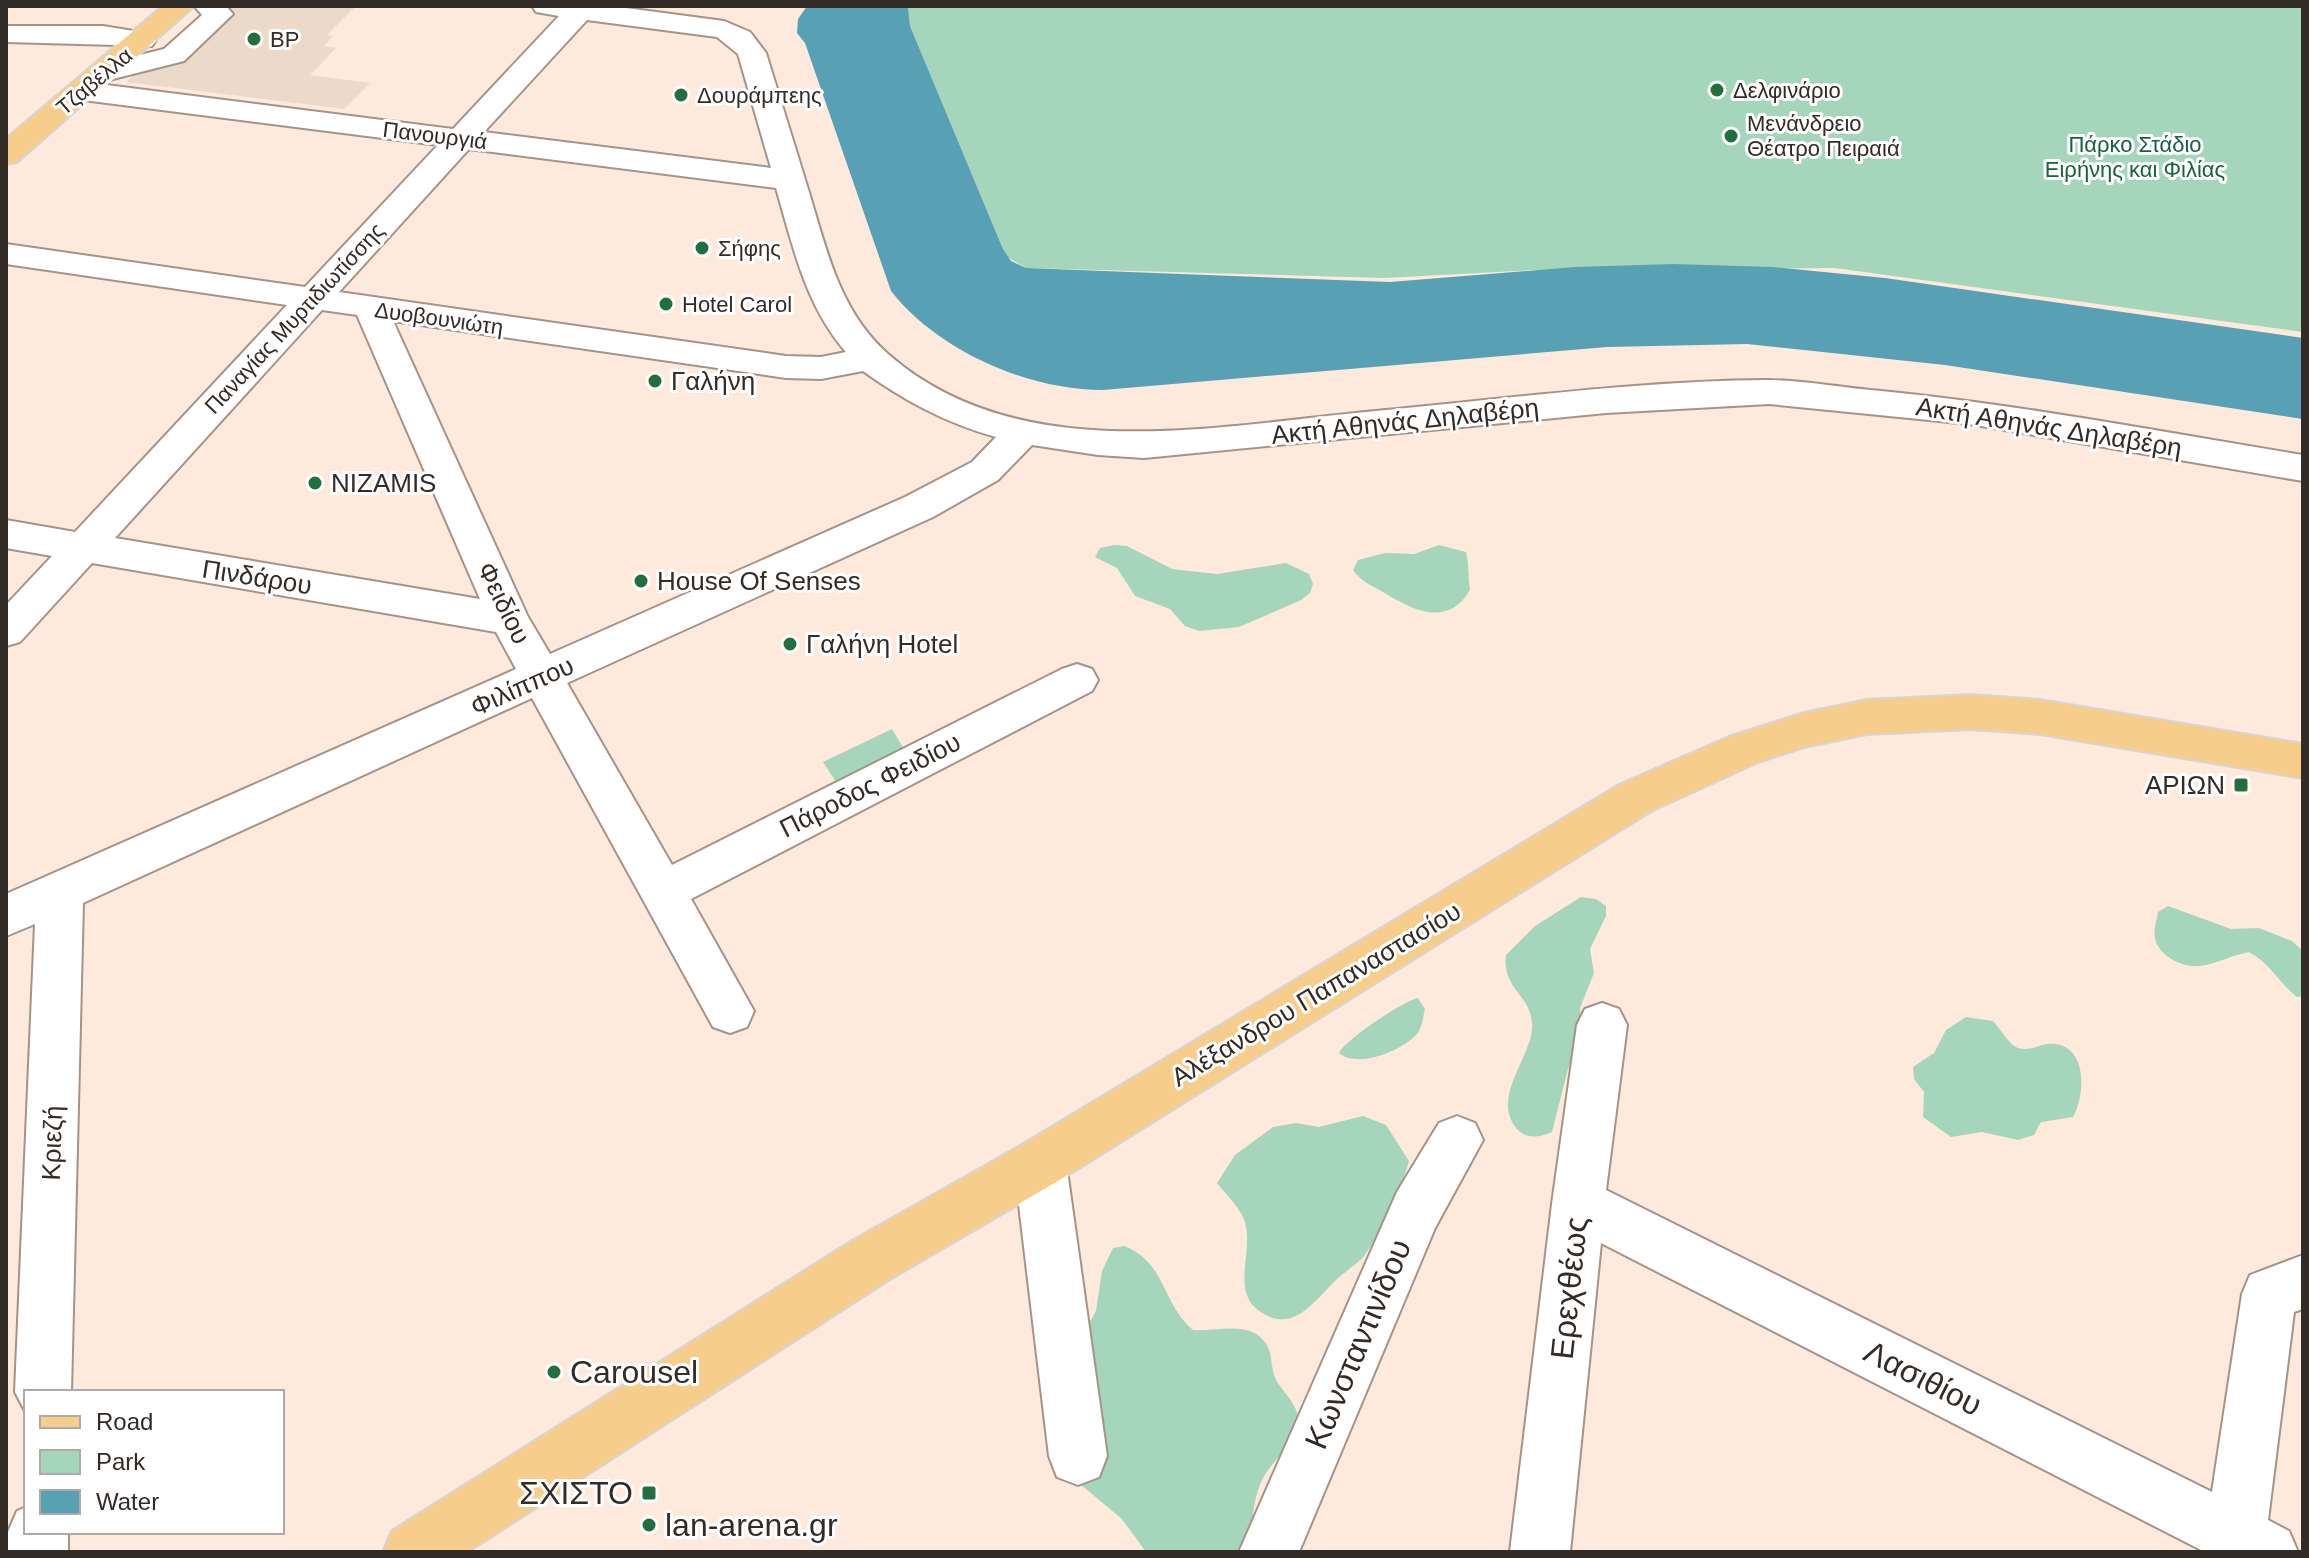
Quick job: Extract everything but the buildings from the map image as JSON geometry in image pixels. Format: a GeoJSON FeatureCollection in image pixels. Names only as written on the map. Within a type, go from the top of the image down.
{"type":"FeatureCollection","features":[{"type":"Feature","properties":{"kind":"main road","name":"Τζαβέλλα"},"geometry":{"type":"LineString","coordinates":[[6,155],[180,6]]}},
{"type":"Feature","properties":{"kind":"main road","name":"Αλέξανδρου Παπαναστασίου"},"geometry":{"type":"LineString","coordinates":[[413,1552],[871,1260],[1040,1163],[1635,798],[1773,739],[1867,717],[1993,713],[2053,719],[2303,761]]}},
{"type":"Feature","properties":{"kind":"street"},"geometry":{"type":"LineString","coordinates":[[94,81],[174,55],[219,14],[208,6]]}},
{"type":"Feature","properties":{"kind":"street"},"geometry":{"type":"LineString","coordinates":[[546,6],[582,8]]}},
{"type":"Feature","properties":{"kind":"street","name":"Ακτή Αθηνάς Δηλαβέρη"},"geometry":{"type":"LineString","coordinates":[[582,8],[709,26],[740,38],[752,53],[758,70],[788,180],[827,301],[848,333],[871,358],[938,402],[1023,432],[1075,442],[1144,445],[1606,401],[1769,392],[1969,412],[2303,468]]}},
{"type":"Feature","properties":{"kind":"street","name":"Παναγίας Μυρτιδιωτίσσης"},"geometry":{"type":"LineString","coordinates":[[6,631],[582,8]]}},
{"type":"Feature","properties":{"kind":"street"},"geometry":{"type":"LineString","coordinates":[[6,34],[103,34],[142,40]]}},
{"type":"Feature","properties":{"kind":"street","name":"Πανουργιά"},"geometry":{"type":"LineString","coordinates":[[94,81],[459,138],[788,180]]}},
{"type":"Feature","properties":{"kind":"street","name":"Δυοβουνιώτη"},"geometry":{"type":"LineString","coordinates":[[6,254],[786,367],[821,368],[871,358]]}},
{"type":"Feature","properties":{"kind":"street","name":"Φειδίου"},"geometry":{"type":"LineString","coordinates":[[371,309],[509,619],[730,1011]]}},
{"type":"Feature","properties":{"kind":"street","name":"Φιλίππου"},"geometry":{"type":"LineString","coordinates":[[6,916],[952,490],[985,471],[1023,432]]}},
{"type":"Feature","properties":{"kind":"street","name":"Πινδάρου"},"geometry":{"type":"LineString","coordinates":[[6,534],[509,619]]}},
{"type":"Feature","properties":{"kind":"street","name":"Πάροδος Φειδίου"},"geometry":{"type":"LineString","coordinates":[[663,891],[1077,680]]}},
{"type":"Feature","properties":{"kind":"street","name":"Κριεζή"},"geometry":{"type":"LineString","coordinates":[[43,1390],[60,894]]}},
{"type":"Feature","properties":{"kind":"street","name":"Ερεχθέως"},"geometry":{"type":"LineString","coordinates":[[1540,1552],[1578,1204],[1602,1025]]}},
{"type":"Feature","properties":{"kind":"street","name":"Κωνσταντινίδου"},"geometry":{"type":"LineString","coordinates":[[1269,1552],[1416,1210],[1457,1140]]}},
{"type":"Feature","properties":{"kind":"street"},"geometry":{"type":"LineString","coordinates":[[1040,1163],[1078,1456]]}},
{"type":"Feature","properties":{"kind":"street","name":"Λασιθίου"},"geometry":{"type":"LineString","coordinates":[[1578,1204],[2252,1543]]}},
{"type":"Feature","properties":{"kind":"street"},"geometry":{"type":"LineString","coordinates":[[2252,1543],[2269,1294],[2303,1282]]}},
{"type":"Feature","properties":{"kind":"shaded area"},"geometry":{"type":"Polygon","coordinates":[[[212,6],[356,6],[327,35],[333,36],[324,46],[336,48],[310,75],[370,83],[344,109],[126,82],[212,6]]]}},
{"type":"Feature","properties":{"kind":"green space","name":"Πάρκο Στάδιο Ειρήνης και Φιλίας"},"geometry":{"type":"Polygon","coordinates":[[[908,6],[2303,6],[2303,332],[1835,268],[1533,270],[1384,278],[1026,268],[1006,256],[910,26],[908,6]]]}},
{"type":"Feature","properties":{"kind":"green space"},"geometry":{"type":"Polygon","coordinates":[[[1439,545],[1466,552],[1470,590],[1462,601],[1442,612],[1421,610],[1399,601],[1365,582],[1353,570],[1358,560],[1385,553],[1414,554],[1439,545]]]}},
{"type":"Feature","properties":{"kind":"green space"},"geometry":{"type":"Polygon","coordinates":[[[1127,546],[1172,569],[1217,574],[1286,563],[1309,574],[1313,584],[1310,593],[1301,600],[1239,627],[1199,631],[1185,626],[1170,609],[1135,596],[1117,568],[1095,557],[1100,548],[1127,546]]]}},
{"type":"Feature","properties":{"kind":"green space"},"geometry":{"type":"Polygon","coordinates":[[[892,729],[905,751],[838,785],[823,762],[892,729]]]}},
{"type":"Feature","properties":{"kind":"green space"},"geometry":{"type":"Polygon","coordinates":[[[1581,897],[1596,899],[1606,906],[1606,916],[1590,949],[1594,973],[1580,1008],[1583,1035],[1568,1069],[1552,1132],[1529,1136],[1517,1129],[1508,1103],[1510,1089],[1531,1035],[1532,1023],[1527,1005],[1508,976],[1506,955],[1535,926],[1581,897]]]}},
{"type":"Feature","properties":{"kind":"green space"},"geometry":{"type":"Polygon","coordinates":[[[2168,906],[2231,929],[2259,928],[2292,941],[2303,951],[2303,996],[2297,997],[2249,952],[2200,966],[2172,960],[2161,950],[2155,935],[2158,912],[2168,906]]]}},
{"type":"Feature","properties":{"kind":"green space"},"geometry":{"type":"Polygon","coordinates":[[[1418,998],[1425,1009],[1420,1029],[1410,1040],[1390,1052],[1368,1059],[1339,1053],[1375,1022],[1418,998]]]}},
{"type":"Feature","properties":{"kind":"green space"},"geometry":{"type":"Polygon","coordinates":[[[1966,1017],[1993,1021],[2018,1048],[2028,1049],[2045,1044],[2066,1047],[2078,1063],[2081,1074],[2080,1097],[2073,1117],[2041,1122],[2034,1135],[2018,1140],[1982,1132],[1951,1137],[1923,1117],[1924,1092],[1914,1079],[1913,1067],[1934,1053],[1946,1030],[1966,1017]]]}},
{"type":"Feature","properties":{"kind":"green space"},"geometry":{"type":"Polygon","coordinates":[[[1363,1116],[1386,1125],[1409,1161],[1390,1210],[1365,1255],[1312,1305],[1287,1319],[1268,1316],[1255,1307],[1248,1297],[1245,1285],[1247,1230],[1243,1217],[1217,1183],[1235,1155],[1273,1127],[1296,1123],[1319,1127],[1363,1116]]]}},
{"type":"Feature","properties":{"kind":"green space"},"geometry":{"type":"Polygon","coordinates":[[[1124,1246],[1148,1262],[1175,1308],[1193,1330],[1243,1329],[1260,1337],[1269,1348],[1276,1380],[1297,1411],[1295,1434],[1266,1472],[1256,1497],[1252,1552],[1146,1552],[1122,1519],[1080,1484],[1084,1332],[1096,1311],[1102,1271],[1113,1248],[1124,1246]]]}},
{"type":"Feature","properties":{"kind":"water"},"geometry":{"type":"Polygon","coordinates":[[[807,6],[908,6],[910,26],[1003,249],[1011,261],[1026,268],[1390,282],[1575,267],[1673,264],[1773,267],[1885,278],[2303,338],[2303,419],[1945,365],[1747,344],[1607,347],[1103,390],[1045,383],[986,363],[959,349],[933,332],[891,291],[805,43],[797,33],[798,19],[807,6]]]}},
{"type":"Feature","properties":{"kind":"place","name":"BP"},"geometry":{"type":"Point","coordinates":[254,39]}},
{"type":"Feature","properties":{"kind":"place","name":"Δελφινάριο"},"geometry":{"type":"Point","coordinates":[1717,90]}},
{"type":"Feature","properties":{"kind":"place","name":"Δουράμπεης"},"geometry":{"type":"Point","coordinates":[681,95]}},
{"type":"Feature","properties":{"kind":"place","name":"Μενάνδρειο Θέατρο Πειραιά"},"geometry":{"type":"Point","coordinates":[1731,136]}},
{"type":"Feature","properties":{"kind":"place","name":"Σήφης"},"geometry":{"type":"Point","coordinates":[702,248]}},
{"type":"Feature","properties":{"kind":"place","name":"Hotel Carol"},"geometry":{"type":"Point","coordinates":[666,304]}},
{"type":"Feature","properties":{"kind":"place","name":"Γαλήνη"},"geometry":{"type":"Point","coordinates":[655,381]}},
{"type":"Feature","properties":{"kind":"place","name":"NIZAMIS"},"geometry":{"type":"Point","coordinates":[315,483]}},
{"type":"Feature","properties":{"kind":"place","name":"House Of Senses"},"geometry":{"type":"Point","coordinates":[641,581]}},
{"type":"Feature","properties":{"kind":"place","name":"Γαλήνη Hotel"},"geometry":{"type":"Point","coordinates":[790,644]}},
{"type":"Feature","properties":{"kind":"place","name":"ΑΡΙΩΝ"},"geometry":{"type":"Point","coordinates":[2241,785]}},
{"type":"Feature","properties":{"kind":"place","name":"Carousel"},"geometry":{"type":"Point","coordinates":[554,1372]}},
{"type":"Feature","properties":{"kind":"place","name":"ΣΧΙΣΤΟ"},"geometry":{"type":"Point","coordinates":[649,1493]}},
{"type":"Feature","properties":{"kind":"place","name":"lan-arena.gr"},"geometry":{"type":"Point","coordinates":[649,1525]}}]}
